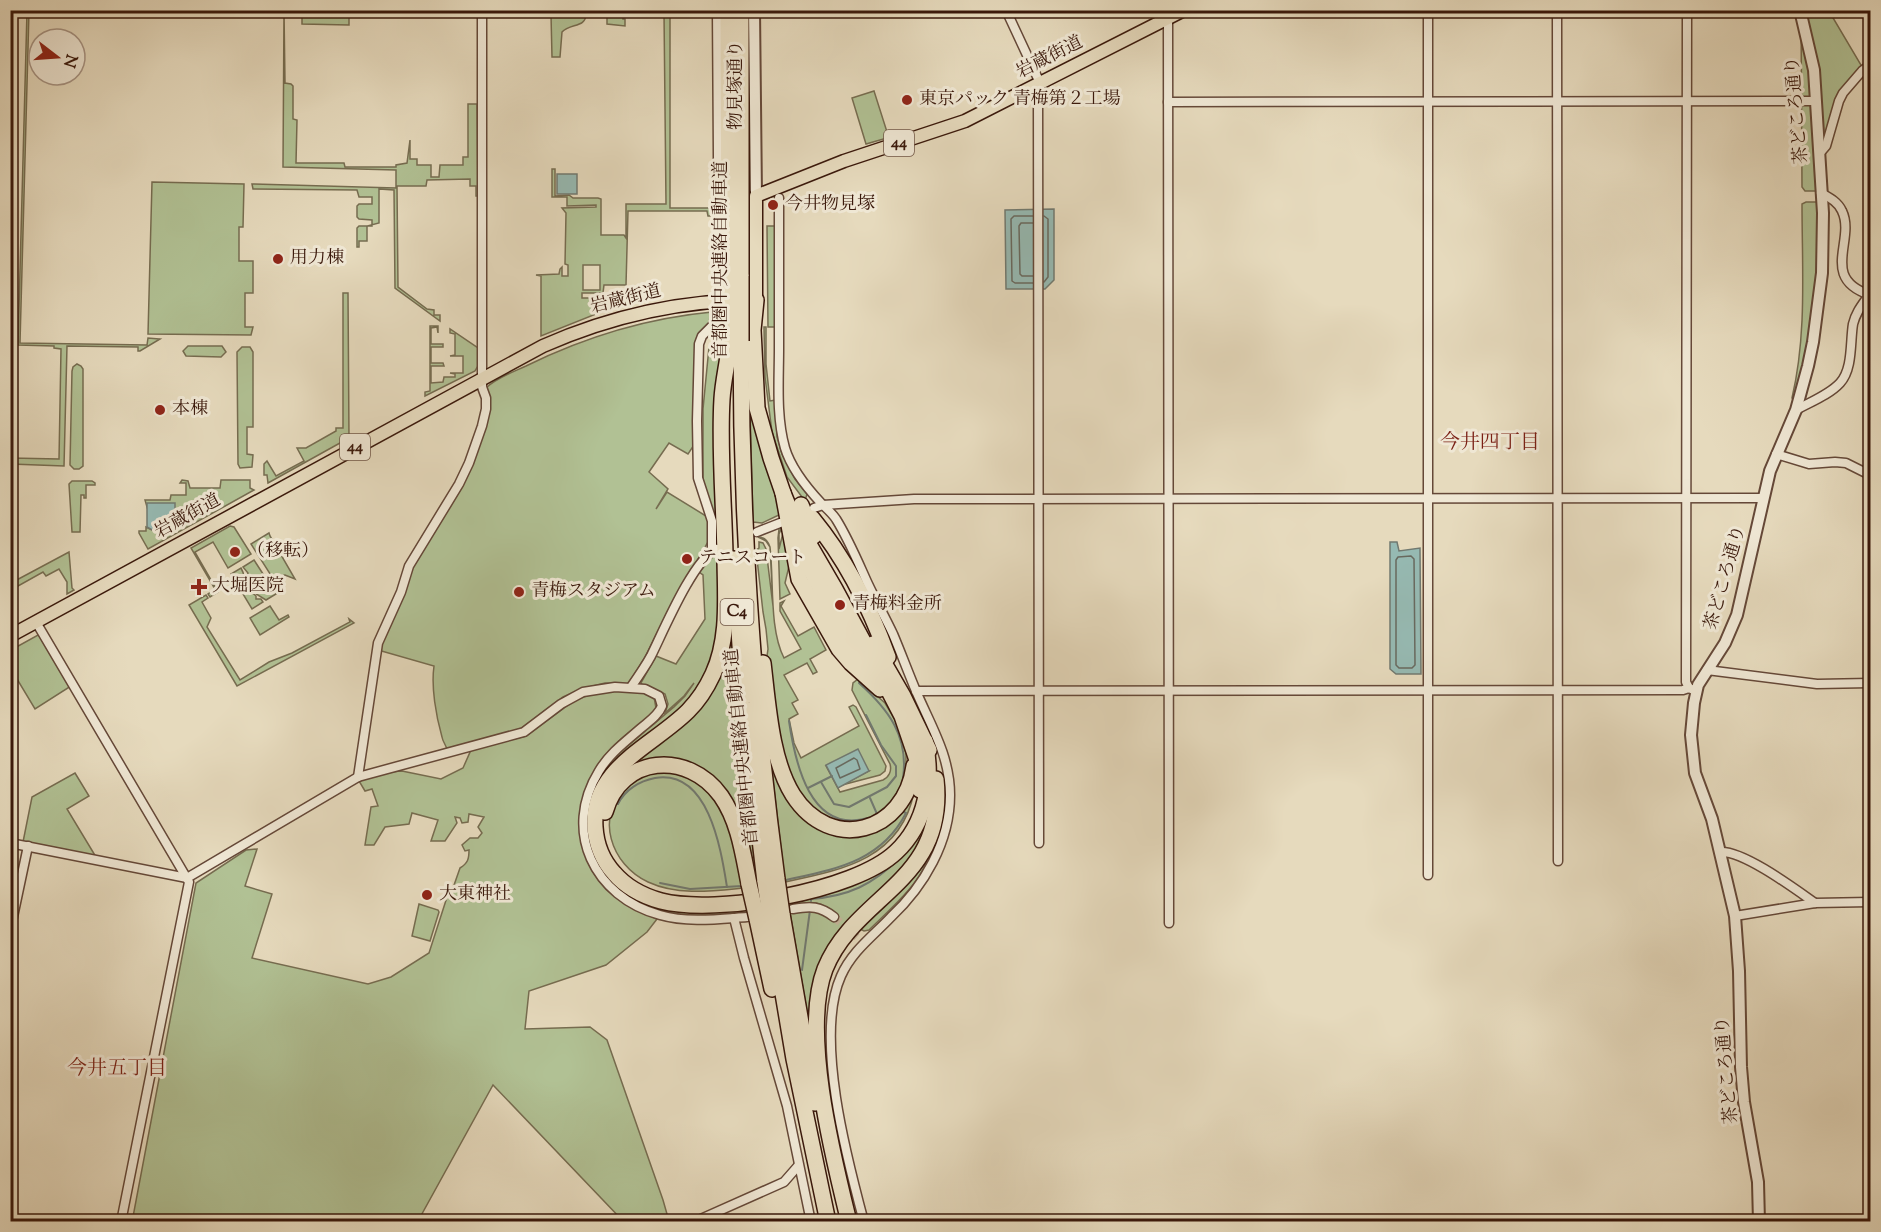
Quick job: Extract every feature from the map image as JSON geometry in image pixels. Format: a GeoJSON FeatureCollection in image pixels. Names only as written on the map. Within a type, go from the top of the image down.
{"type":"FeatureCollection","features":[{"type":"Feature","properties":{"kind":"highway","name":"首都圏中央連絡自動車道"},"geometry":{"type":"LineString","coordinates":[[728,10],[733,344],[744,499],[764,882]]}},
{"type":"Feature","properties":{"kind":"highway","name":"首都圏中央連絡自動車道"},"geometry":{"type":"LineString","coordinates":[[741,10],[730,452],[737,604],[749,752],[770,915],[808,1067],[841,1221]]}},
{"type":"Feature","properties":{"kind":"highway"},"geometry":{"type":"LineString","coordinates":[[756,300],[753,330],[757,408],[783,493],[792,515],[864,643],[875,670],[889,691],[899,695]]}},
{"type":"Feature","properties":{"kind":"highway"},"geometry":{"type":"LineString","coordinates":[[756,300],[760,320],[761,371],[768,430],[784,480],[813,506],[840,572],[896,677],[920,779],[918,802],[905,830],[885,852],[860,867],[837,876],[788,888],[744,894],[715,897],[677,896],[649,889],[629,878],[614,862],[604,834],[605,812],[614,792],[630,776],[657,765],[682,767],[700,775],[719,793],[732,815],[740,840],[764,882],[770,915],[786,1046],[804,1108],[828,1221]]}},
{"type":"Feature","properties":{"kind":"highway"},"geometry":{"type":"LineString","coordinates":[[733,344],[722,396],[725,619],[720,655],[708,684],[693,706],[630,756],[606,784],[598,804],[595,823],[603,856],[614,874],[633,889],[653,899],[685,905],[767,899],[848,880],[885,861],[902,847],[914,830],[924,808],[928,788],[929,769],[925,741]]}},
{"type":"Feature","properties":{"kind":"highway"},"geometry":{"type":"LineString","coordinates":[[783,493],[787,527],[796,556],[837,634],[869,677],[899,695]]}},
{"type":"Feature","properties":{"kind":"highway"},"geometry":{"type":"LineString","coordinates":[[744,499],[758,628],[774,738],[783,774],[793,794],[807,812],[824,824],[844,830],[868,827],[890,815],[903,800],[911,782],[915,753]]}},
{"type":"Feature","properties":{"kind":"highway"},"geometry":{"type":"LineString","coordinates":[[813,506],[822,552],[925,741],[935,771],[937,792],[935,816],[918,859],[905,876],[840,943],[825,969],[818,993],[816,1029],[824,1099],[849,1221]]}},
{"type":"Feature","properties":{"kind":"highway"},"geometry":{"type":"LineString","coordinates":[[787,527],[867,659],[869,677]]}},
{"type":"Feature","properties":{"kind":"main road","name":"岩蔵街道"},"geometry":{"type":"LineString","coordinates":[[756,196],[844,161],[954,125],[1184,10]]}},
{"type":"Feature","properties":{"kind":"main road"},"geometry":{"type":"LineString","coordinates":[[756,196],[756,300]]}},
{"type":"Feature","properties":{"kind":"main road","name":"岩蔵街道"},"geometry":{"type":"LineString","coordinates":[[10,636],[543,346],[591,327],[659,309],[717,301],[756,300]]}},
{"type":"Feature","properties":{"kind":"street"},"geometry":{"type":"LineString","coordinates":[[358,777],[378,643],[409,566],[459,484],[469,463],[486,409],[486,398],[482,387],[482,10]]}},
{"type":"Feature","properties":{"kind":"street"},"geometry":{"type":"LineString","coordinates":[[631,687],[648,661],[696,571],[714,550],[712,521],[699,483],[697,421],[700,341],[714,324],[717,301],[717,10]]}},
{"type":"Feature","properties":{"kind":"street","name":"物見塚通り"},"geometry":{"type":"LineString","coordinates":[[754,10],[756,196]]}},
{"type":"Feature","properties":{"kind":"street"},"geometry":{"type":"LineString","coordinates":[[1006,10],[1040,83],[1038,89],[1039,843]]}},
{"type":"Feature","properties":{"kind":"street"},"geometry":{"type":"LineString","coordinates":[[1428,10],[1428,875]]}},
{"type":"Feature","properties":{"kind":"street"},"geometry":{"type":"LineString","coordinates":[[1557,10],[1558,861]]}},
{"type":"Feature","properties":{"kind":"street"},"geometry":{"type":"LineString","coordinates":[[1687,10],[1686,682],[1692,689]]}},
{"type":"Feature","properties":{"kind":"street","name":"茶どころ通り"},"geometry":{"type":"LineString","coordinates":[[1759,1221],[1758,1182],[1744,1102],[1741,1067],[1738,946],[1735,916],[1721,852],[1695,773],[1692,755],[1692,689],[1725,643],[1737,615],[1776,454],[1796,410],[1811,355],[1821,283],[1823,224],[1813,64],[1800,10]]}},
{"type":"Feature","properties":{"kind":"street"},"geometry":{"type":"LineString","coordinates":[[1168,18],[1169,923]]}},
{"type":"Feature","properties":{"kind":"street"},"geometry":{"type":"LineString","coordinates":[[1820,153],[1826,146],[1839,101],[1862,71],[1870,65]]}},
{"type":"Feature","properties":{"kind":"street"},"geometry":{"type":"LineString","coordinates":[[1168,102],[1816,101]]}},
{"type":"Feature","properties":{"kind":"street"},"geometry":{"type":"LineString","coordinates":[[1796,410],[1833,389],[1843,379],[1848,364],[1853,322],[1857,310],[1870,295],[1854,287],[1844,273],[1841,262],[1844,214],[1833,199],[1821,193]]}},
{"type":"Feature","properties":{"kind":"street"},"geometry":{"type":"LineString","coordinates":[[779,198],[781,430],[791,461],[813,506],[831,512],[845,535],[892,632],[899,695],[944,754],[950,785],[948,815],[941,844],[916,890],[904,904],[860,940],[841,976],[833,1002],[831,1021],[835,1090],[851,1173],[864,1221]]}},
{"type":"Feature","properties":{"kind":"street"},"geometry":{"type":"LineString","coordinates":[[1776,454],[1809,464],[1846,463],[1870,476]]}},
{"type":"Feature","properties":{"kind":"street"},"geometry":{"type":"LineString","coordinates":[[813,506],[914,499],[1764,498]]}},
{"type":"Feature","properties":{"kind":"street"},"geometry":{"type":"LineString","coordinates":[[757,532],[787,527]]}},
{"type":"Feature","properties":{"kind":"street"},"geometry":{"type":"LineString","coordinates":[[36,622],[189,882],[122,1221]]}},
{"type":"Feature","properties":{"kind":"street"},"geometry":{"type":"LineString","coordinates":[[1707,670],[1817,684],[1870,683]]}},
{"type":"Feature","properties":{"kind":"street"},"geometry":{"type":"LineString","coordinates":[[10,843],[188,878],[358,777],[518,734],[561,704],[583,692],[602,688],[631,687],[656,693],[661,698],[662,706],[657,715],[614,752],[592,782],[583,823],[590,859],[600,875],[616,892],[629,901],[649,911],[683,919],[770,915],[815,906],[834,917]]}},
{"type":"Feature","properties":{"kind":"street"},"geometry":{"type":"LineString","coordinates":[[899,695],[1038,690],[1692,689]]}},
{"type":"Feature","properties":{"kind":"street"},"geometry":{"type":"LineString","coordinates":[[10,931],[28,846]]}},
{"type":"Feature","properties":{"kind":"street"},"geometry":{"type":"LineString","coordinates":[[1721,852],[1759,866],[1815,903]]}},
{"type":"Feature","properties":{"kind":"street"},"geometry":{"type":"LineString","coordinates":[[1735,916],[1815,903],[1870,902]]}},
{"type":"Feature","properties":{"kind":"street"},"geometry":{"type":"LineString","coordinates":[[734,918],[788,1106],[798,1166],[811,1221]]}},
{"type":"Feature","properties":{"kind":"street"},"geometry":{"type":"LineString","coordinates":[[694,1221],[784,1182],[798,1166]]}},
{"type":"Feature","properties":{"kind":"green space"},"geometry":{"type":"Polygon","coordinates":[[[27,11],[29,11],[20,343],[147,345],[148,338],[160,339],[140,351],[138,347],[67,346],[64,466],[11,464],[11,458],[59,459],[61,349],[54,348],[54,346],[18,345],[27,11]]]}},
{"type":"Feature","properties":{"kind":"green space"},"geometry":{"type":"Polygon","coordinates":[[[284,11],[285,83],[293,86],[293,119],[297,120],[296,163],[344,163],[345,167],[396,167],[396,165],[407,163],[410,140],[410,159],[417,159],[417,165],[431,165],[431,177],[439,177],[440,165],[463,165],[463,157],[468,157],[468,104],[477,104],[478,196],[476,196],[476,186],[470,186],[470,179],[427,180],[426,186],[397,186],[398,287],[427,309],[434,310],[434,315],[440,315],[440,321],[395,288],[394,190],[379,189],[379,223],[372,225],[372,220],[357,217],[357,206],[372,204],[372,197],[359,197],[357,190],[253,189],[252,184],[396,188],[396,170],[283,167],[284,11]]]}},
{"type":"Feature","properties":{"kind":"green space"},"geometry":{"type":"Polygon","coordinates":[[[328,11],[349,11],[349,25],[302,24],[302,16],[327,16],[328,11]]]}},
{"type":"Feature","properties":{"kind":"green space"},"geometry":{"type":"Polygon","coordinates":[[[623,11],[625,26],[607,24],[607,14],[586,14],[581,23],[562,32],[560,57],[552,57],[551,15],[623,11]]]}},
{"type":"Feature","properties":{"kind":"green space"},"geometry":{"type":"Polygon","coordinates":[[[638,11],[670,11],[670,208],[712,208],[712,216],[708,216],[707,211],[628,211],[626,285],[604,285],[603,293],[582,293],[582,298],[611,298],[611,308],[541,336],[541,276],[536,275],[559,274],[562,267],[562,276],[568,276],[568,265],[565,264],[566,213],[562,208],[596,207],[596,205],[567,206],[567,197],[552,197],[552,169],[555,169],[555,196],[569,195],[573,198],[601,199],[601,235],[624,235],[626,238],[626,204],[666,204],[664,13],[636,13],[638,11]],[[583,265],[583,290],[600,290],[600,265],[583,265]]]}},
{"type":"Feature","properties":{"kind":"green space"},"geometry":{"type":"Polygon","coordinates":[[[1801,11],[1829,11],[1861,65],[1839,93],[1818,161],[1819,188],[1815,191],[1805,191],[1802,187],[1801,11]]]}},
{"type":"Feature","properties":{"kind":"green space"},"geometry":{"type":"Polygon","coordinates":[[[874,91],[887,132],[893,131],[894,136],[866,144],[852,98],[874,91]]]}},
{"type":"Feature","properties":{"kind":"green space"},"geometry":{"type":"Polygon","coordinates":[[[152,182],[244,184],[243,227],[239,227],[239,261],[253,261],[253,293],[245,293],[245,327],[253,327],[251,335],[148,334],[152,182]]]}},
{"type":"Feature","properties":{"kind":"green space"},"geometry":{"type":"Polygon","coordinates":[[[1816,202],[1820,206],[1820,270],[1810,348],[1794,402],[1792,398],[1802,326],[1802,204],[1816,202]]]}},
{"type":"Feature","properties":{"kind":"green space"},"geometry":{"type":"Polygon","coordinates":[[[367,226],[367,241],[359,241],[359,247],[357,247],[357,228],[367,226]]]}},
{"type":"Feature","properties":{"kind":"green space"},"geometry":{"type":"Polygon","coordinates":[[[767,226],[776,226],[776,327],[768,327],[767,226]]]}},
{"type":"Feature","properties":{"kind":"green space"},"geometry":{"type":"Polygon","coordinates":[[[343,293],[348,293],[349,438],[268,483],[267,475],[264,475],[264,464],[267,461],[276,476],[304,461],[297,448],[306,448],[336,431],[336,428],[343,428],[343,293]]]}},
{"type":"Feature","properties":{"kind":"green space"},"geometry":{"type":"Polygon","coordinates":[[[712,312],[711,323],[699,333],[696,341],[694,445],[688,454],[669,443],[649,472],[668,489],[656,509],[667,492],[706,516],[708,542],[667,613],[644,659],[628,684],[605,683],[581,689],[563,697],[519,730],[447,750],[442,739],[436,711],[434,666],[378,650],[411,567],[469,472],[486,388],[510,373],[548,356],[617,330],[664,319],[712,312]]]}},
{"type":"Feature","properties":{"kind":"green space"},"geometry":{"type":"Polygon","coordinates":[[[430,326],[438,326],[438,333],[437,327],[431,328],[431,344],[443,344],[443,347],[431,347],[431,363],[443,363],[444,366],[431,366],[431,383],[443,382],[444,377],[455,377],[455,374],[450,373],[463,373],[463,356],[450,356],[455,355],[455,334],[450,333],[450,329],[478,348],[478,366],[475,371],[425,396],[425,392],[430,391],[430,326]]]}},
{"type":"Feature","properties":{"kind":"green space"},"geometry":{"type":"Polygon","coordinates":[[[764,327],[766,327],[766,364],[770,401],[776,400],[777,437],[782,454],[795,479],[807,494],[805,501],[787,477],[772,432],[765,377],[764,327]]]}},
{"type":"Feature","properties":{"kind":"green space"},"geometry":{"type":"Polygon","coordinates":[[[722,342],[719,377],[718,635],[709,668],[688,703],[667,722],[590,813],[624,890],[748,907],[749,912],[683,915],[662,912],[641,904],[622,892],[597,862],[590,843],[588,823],[590,802],[598,780],[606,767],[623,748],[674,707],[685,696],[694,683],[684,696],[665,713],[668,704],[665,694],[643,686],[641,683],[656,656],[676,664],[705,619],[703,575],[699,572],[716,554],[716,519],[703,484],[703,409],[709,347],[713,343],[722,342]]]}},
{"type":"Feature","properties":{"kind":"green space"},"geometry":{"type":"Polygon","coordinates":[[[188,346],[222,346],[226,352],[221,357],[186,356],[183,351],[188,346]]]}},
{"type":"Feature","properties":{"kind":"green space"},"geometry":{"type":"Polygon","coordinates":[[[242,347],[250,347],[253,352],[253,427],[247,427],[247,454],[253,455],[252,467],[240,468],[238,464],[237,352],[242,347]]]}},
{"type":"Feature","properties":{"kind":"green space"},"geometry":{"type":"Polygon","coordinates":[[[77,364],[83,369],[83,466],[74,469],[70,465],[72,371],[77,364]]]}},
{"type":"Feature","properties":{"kind":"green space"},"geometry":{"type":"Polygon","coordinates":[[[749,371],[783,513],[762,523],[753,522],[749,371]]]}},
{"type":"Feature","properties":{"kind":"green space"},"geometry":{"type":"Polygon","coordinates":[[[182,480],[188,481],[190,488],[220,488],[221,480],[250,480],[250,488],[254,490],[148,549],[139,533],[139,531],[146,531],[146,527],[154,531],[145,500],[170,500],[171,495],[186,495],[186,483],[180,483],[182,480]]]}},
{"type":"Feature","properties":{"kind":"green space"},"geometry":{"type":"Polygon","coordinates":[[[72,481],[95,483],[95,485],[86,485],[86,498],[81,495],[80,532],[72,532],[69,484],[72,481]]]}},
{"type":"Feature","properties":{"kind":"green space"},"geometry":{"type":"Polygon","coordinates":[[[783,525],[779,534],[779,549],[783,533],[790,562],[785,583],[790,594],[780,599],[778,538],[779,529],[783,525]]]}},
{"type":"Feature","properties":{"kind":"green space"},"geometry":{"type":"Polygon","coordinates":[[[230,526],[234,527],[251,554],[228,568],[213,542],[195,552],[218,592],[210,597],[208,594],[215,589],[191,548],[230,526]]]}},
{"type":"Feature","properties":{"kind":"green space"},"geometry":{"type":"Polygon","coordinates":[[[269,533],[295,579],[285,575],[272,577],[251,544],[269,533]]]}},
{"type":"Feature","properties":{"kind":"green space"},"geometry":{"type":"Polygon","coordinates":[[[759,542],[763,543],[766,549],[776,633],[784,658],[801,649],[780,611],[780,603],[784,601],[781,606],[798,636],[814,627],[826,650],[810,659],[817,672],[813,674],[807,663],[784,675],[798,700],[792,703],[798,714],[789,719],[794,743],[801,758],[859,726],[849,707],[853,705],[886,766],[885,771],[880,775],[842,785],[869,771],[826,766],[840,792],[883,780],[888,775],[891,769],[890,764],[852,690],[853,683],[858,679],[885,703],[897,723],[906,753],[906,777],[887,810],[865,822],[837,822],[812,808],[796,788],[785,761],[767,656],[756,550],[759,548],[759,542]]]}},
{"type":"Feature","properties":{"kind":"green space"},"geometry":{"type":"Polygon","coordinates":[[[69,552],[74,590],[67,594],[67,582],[59,569],[46,576],[43,572],[11,590],[11,583],[69,552]]]}},
{"type":"Feature","properties":{"kind":"green space"},"geometry":{"type":"Polygon","coordinates":[[[254,560],[276,594],[266,600],[253,592],[245,579],[248,573],[243,567],[254,560]]]}},
{"type":"Feature","properties":{"kind":"green space"},"geometry":{"type":"Polygon","coordinates":[[[241,568],[249,589],[256,599],[261,599],[263,602],[252,609],[231,574],[241,568]]]}},
{"type":"Feature","properties":{"kind":"green space"},"geometry":{"type":"Polygon","coordinates":[[[206,595],[208,598],[202,602],[211,618],[207,627],[240,680],[269,662],[292,653],[350,622],[349,619],[354,623],[237,686],[189,605],[206,595]]]}},
{"type":"Feature","properties":{"kind":"green space"},"geometry":{"type":"Polygon","coordinates":[[[729,601],[739,727],[757,883],[754,883],[746,849],[700,770],[618,774],[700,703],[729,601]]]}},
{"type":"Feature","properties":{"kind":"green space"},"geometry":{"type":"Polygon","coordinates":[[[270,606],[279,620],[288,615],[289,617],[260,635],[250,618],[270,606]]]}},
{"type":"Feature","properties":{"kind":"green space"},"geometry":{"type":"Polygon","coordinates":[[[38,635],[41,636],[71,686],[35,709],[11,669],[11,650],[38,635]]]}},
{"type":"Feature","properties":{"kind":"green space"},"geometry":{"type":"Polygon","coordinates":[[[598,692],[644,693],[654,697],[656,708],[614,745],[593,774],[581,810],[583,848],[589,865],[599,881],[613,895],[657,919],[647,932],[606,965],[529,991],[525,1029],[590,1027],[607,1040],[669,1221],[623,1221],[493,1085],[418,1221],[359,1221],[338,1217],[334,1222],[132,1222],[196,883],[246,850],[257,849],[245,886],[272,894],[252,958],[368,984],[391,977],[429,953],[449,891],[453,888],[460,868],[468,858],[469,850],[465,851],[462,845],[470,838],[478,838],[482,833],[478,827],[484,817],[469,814],[468,822],[462,823],[460,818],[455,817],[457,823],[445,841],[431,841],[438,820],[412,813],[409,824],[385,827],[374,845],[365,845],[371,807],[378,806],[372,789],[365,791],[359,781],[389,772],[402,771],[441,779],[463,768],[471,750],[526,736],[575,700],[598,692]]]}},
{"type":"Feature","properties":{"kind":"green space"},"geometry":{"type":"Polygon","coordinates":[[[766,721],[784,786],[847,834],[914,792],[907,815],[896,833],[866,858],[827,872],[785,882],[766,721]]]}},
{"type":"Feature","properties":{"kind":"green space"},"geometry":{"type":"Polygon","coordinates":[[[665,770],[696,781],[716,801],[724,814],[734,844],[744,888],[696,891],[671,889],[648,882],[624,864],[611,839],[609,825],[611,811],[617,798],[627,786],[645,776],[665,770]]]}},
{"type":"Feature","properties":{"kind":"green space"},"geometry":{"type":"Polygon","coordinates":[[[75,773],[89,796],[67,809],[96,857],[23,842],[32,797],[75,773]]]}},
{"type":"Feature","properties":{"kind":"green space"},"geometry":{"type":"Polygon","coordinates":[[[929,809],[917,853],[835,944],[815,1058],[790,913],[813,911],[834,922],[839,917],[821,904],[789,906],[788,901],[854,884],[889,866],[929,809]]]}},
{"type":"Feature","properties":{"kind":"green space"},"geometry":{"type":"Polygon","coordinates":[[[927,857],[919,876],[903,896],[869,930],[860,929],[927,857]]]}},
{"type":"Feature","properties":{"kind":"green space"},"geometry":{"type":"Polygon","coordinates":[[[419,904],[439,912],[430,941],[412,936],[419,904]]]}},
{"type":"Feature","properties":{"kind":"water"},"geometry":{"type":"Polygon","coordinates":[[[557,174],[577,174],[577,194],[557,194],[557,174]]]}},
{"type":"Feature","properties":{"kind":"water"},"geometry":{"type":"Polygon","coordinates":[[[1054,209],[1054,280],[1045,289],[1006,289],[1005,210],[1054,209]]]}},
{"type":"Feature","properties":{"kind":"water"},"geometry":{"type":"Polygon","coordinates":[[[147,503],[175,503],[175,519],[154,531],[147,527],[147,503]]]}},
{"type":"Feature","properties":{"kind":"water"},"geometry":{"type":"Polygon","coordinates":[[[1390,542],[1397,542],[1399,551],[1420,548],[1421,674],[1396,674],[1390,669],[1390,542]]]}},
{"type":"Feature","properties":{"kind":"water"},"geometry":{"type":"Polygon","coordinates":[[[858,749],[869,771],[838,788],[826,765],[858,749]]]}},
{"type":"Feature","properties":{"kind":"waterway"},"geometry":{"type":"LineString","coordinates":[[859,683],[879,703],[894,724],[903,749],[903,778]]}},
{"type":"Feature","properties":{"kind":"waterway"},"geometry":{"type":"LineString","coordinates":[[821,782],[834,804],[849,807],[887,787],[896,776],[896,766],[881,745],[866,715]]}},
{"type":"Feature","properties":{"kind":"waterway"},"geometry":{"type":"LineString","coordinates":[[789,721],[801,774],[819,806],[832,816],[848,820],[868,818]]}},
{"type":"Feature","properties":{"kind":"waterway"},"geometry":{"type":"LineString","coordinates":[[808,788],[832,776]]}},
{"type":"Feature","properties":{"kind":"waterway"},"geometry":{"type":"LineString","coordinates":[[618,804],[629,790],[649,779],[673,779],[688,786],[700,799],[709,815],[721,853],[727,887]]}},
{"type":"Feature","properties":{"kind":"waterway"},"geometry":{"type":"LineString","coordinates":[[870,798],[877,814]]}},
{"type":"Feature","properties":{"kind":"waterway"},"geometry":{"type":"LineString","coordinates":[[871,833],[889,824],[903,811]]}},
{"type":"Feature","properties":{"kind":"waterway"},"geometry":{"type":"LineString","coordinates":[[786,880],[839,867],[870,853],[884,843],[896,829],[906,813],[904,812]]}},
{"type":"Feature","properties":{"kind":"waterway"},"geometry":{"type":"LineString","coordinates":[[811,901],[811,899],[837,895],[859,888],[880,875],[900,858]]}},
{"type":"Feature","properties":{"kind":"waterway"},"geometry":{"type":"LineString","coordinates":[[660,883],[690,889],[742,886]]}},
{"type":"Feature","properties":{"kind":"waterway"},"geometry":{"type":"LineString","coordinates":[[802,970],[810,910]]}},
{"type":"Feature","properties":{"kind":"tunnel"},"geometry":{"type":"LineString","coordinates":[[834,917],[857,937]]}},
{"type":"Feature","properties":{"kind":"place","name":"東京パック 青梅第２工場"},"geometry":{"type":"Point","coordinates":[907,100]}},
{"type":"Feature","properties":{"kind":"place","name":"今井物見塚"},"geometry":{"type":"Point","coordinates":[773,205]}},
{"type":"Feature","properties":{"kind":"place","name":"用力棟"},"geometry":{"type":"Point","coordinates":[278,259]}},
{"type":"Feature","properties":{"kind":"place","name":"本棟"},"geometry":{"type":"Point","coordinates":[160,410]}},
{"type":"Feature","properties":{"kind":"place","name":"（移転）"},"geometry":{"type":"Point","coordinates":[235,552]}},
{"type":"Feature","properties":{"kind":"place","name":"テニスコート"},"geometry":{"type":"Point","coordinates":[687,559]}},
{"type":"Feature","properties":{"kind":"place","name":"大堀医院"},"geometry":{"type":"Point","coordinates":[199,587]}},
{"type":"Feature","properties":{"kind":"place","name":"青梅スタジアム"},"geometry":{"type":"Point","coordinates":[519,592]}},
{"type":"Feature","properties":{"kind":"place","name":"青梅料金所"},"geometry":{"type":"Point","coordinates":[840,605]}},
{"type":"Feature","properties":{"kind":"place","name":"大東神社"},"geometry":{"type":"Point","coordinates":[427,895]}},
{"type":"Feature","properties":{"kind":"district","name":"今井四丁目"},"geometry":{"type":"Point","coordinates":[1490,443]}},
{"type":"Feature","properties":{"kind":"district","name":"今井五丁目"},"geometry":{"type":"Point","coordinates":[117,1069]}}]}
